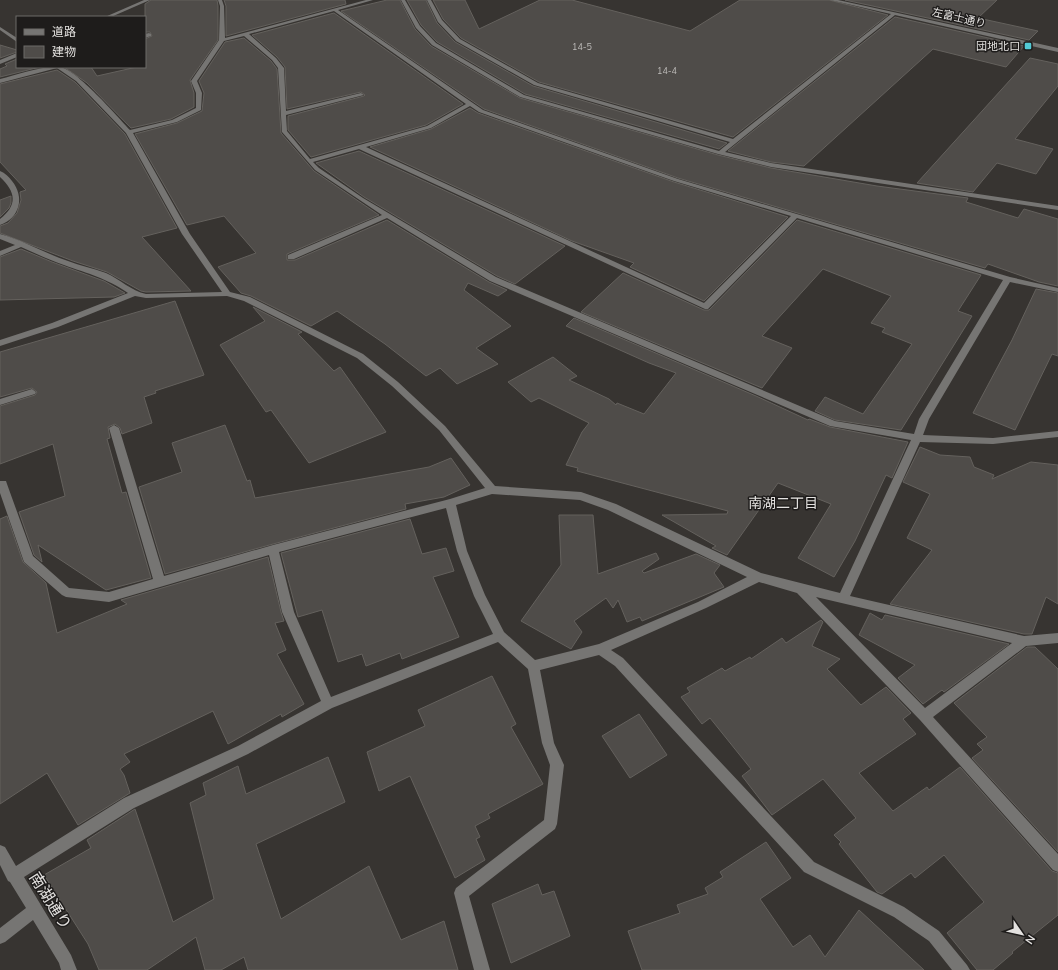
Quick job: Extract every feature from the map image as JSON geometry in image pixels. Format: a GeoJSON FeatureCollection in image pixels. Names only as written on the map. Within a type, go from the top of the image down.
{"type":"FeatureCollection","features":[{"type":"Feature","properties":{"kind":"street"},"geometry":{"type":"LineString","coordinates":[[109,16],[148,0]]}},
{"type":"Feature","properties":{"kind":"street"},"geometry":{"type":"LineString","coordinates":[[129,132],[191,115],[198,109],[199,93],[194,81],[222,40],[222,6],[220,0]]}},
{"type":"Feature","properties":{"kind":"street"},"geometry":{"type":"LineString","coordinates":[[222,40],[371,0]]}},
{"type":"Feature","properties":{"kind":"street"},"geometry":{"type":"LineString","coordinates":[[403,0],[418,27],[434,44],[522,96],[720,153],[771,165],[1058,208]]}},
{"type":"Feature","properties":{"kind":"street"},"geometry":{"type":"LineString","coordinates":[[429,0],[440,21],[458,40],[536,84],[733,141]]}},
{"type":"Feature","properties":{"kind":"street","name":"左富士通り"},"geometry":{"type":"LineString","coordinates":[[832,0],[1058,50]]}},
{"type":"Feature","properties":{"kind":"street"},"geometry":{"type":"LineString","coordinates":[[334,10],[480,111],[616,160],[795,216],[1008,280],[1058,290]]}},
{"type":"Feature","properties":{"kind":"street"},"geometry":{"type":"LineString","coordinates":[[720,153],[733,141],[894,14]]}},
{"type":"Feature","properties":{"kind":"street"},"geometry":{"type":"LineString","coordinates":[[0,28],[16,39]]}},
{"type":"Feature","properties":{"kind":"street"},"geometry":{"type":"LineString","coordinates":[[245,34],[274,59],[281,68],[284,131],[317,169],[387,215],[493,279],[833,424],[917,438],[994,441],[1058,434]]}},
{"type":"Feature","properties":{"kind":"street"},"geometry":{"type":"LineString","coordinates":[[0,62],[16,55]]}},
{"type":"Feature","properties":{"kind":"street"},"geometry":{"type":"LineString","coordinates":[[0,81],[53,68]]}},
{"type":"Feature","properties":{"kind":"street"},"geometry":{"type":"LineString","coordinates":[[59,68],[78,80],[129,132],[186,234],[227,294]]}},
{"type":"Feature","properties":{"kind":"street"},"geometry":{"type":"LineString","coordinates":[[283,114],[360,95]]}},
{"type":"Feature","properties":{"kind":"street"},"geometry":{"type":"LineString","coordinates":[[309,161],[429,127],[470,104]]}},
{"type":"Feature","properties":{"kind":"street"},"geometry":{"type":"LineString","coordinates":[[360,147],[705,308],[795,216]]}},
{"type":"Feature","properties":{"kind":"street"},"geometry":{"type":"LineString","coordinates":[[0,173],[8,180],[17,193],[17,204],[11,216],[0,223]]}},
{"type":"Feature","properties":{"kind":"street"},"geometry":{"type":"LineString","coordinates":[[291,257],[387,215]]}},
{"type":"Feature","properties":{"kind":"street"},"geometry":{"type":"LineString","coordinates":[[0,236],[65,263],[104,275],[134,294],[146,296],[227,294],[247,300],[360,356],[395,384],[442,428],[492,490]]}},
{"type":"Feature","properties":{"kind":"street"},"geometry":{"type":"LineString","coordinates":[[0,254],[22,244]]}},
{"type":"Feature","properties":{"kind":"street"},"geometry":{"type":"LineString","coordinates":[[843,598],[917,438],[924,419],[1008,280]]}},
{"type":"Feature","properties":{"kind":"street"},"geometry":{"type":"LineString","coordinates":[[0,344],[55,325],[134,294]]}},
{"type":"Feature","properties":{"kind":"street"},"geometry":{"type":"LineString","coordinates":[[0,402],[32,392]]}},
{"type":"Feature","properties":{"kind":"street"},"geometry":{"type":"LineString","coordinates":[[114,428],[160,583]]}},
{"type":"Feature","properties":{"kind":"street"},"geometry":{"type":"LineString","coordinates":[[0,485],[2,484],[28,558],[66,592],[109,596],[160,583],[273,549],[450,503],[492,490],[581,496],[612,507],[758,576],[801,589],[1024,641],[1058,638]]}},
{"type":"Feature","properties":{"kind":"street"},"geometry":{"type":"LineString","coordinates":[[450,503],[462,551],[480,596],[500,636],[533,666],[548,743],[557,765],[550,824],[461,893],[482,970]]}},
{"type":"Feature","properties":{"kind":"street"},"geometry":{"type":"LineString","coordinates":[[273,549],[288,612],[328,704]]}},
{"type":"Feature","properties":{"kind":"street"},"geometry":{"type":"LineString","coordinates":[[533,666],[600,649],[702,605],[758,576]]}},
{"type":"Feature","properties":{"kind":"street"},"geometry":{"type":"LineString","coordinates":[[801,589],[924,716],[1058,865]]}},
{"type":"Feature","properties":{"kind":"street"},"geometry":{"type":"LineString","coordinates":[[13,876],[129,803],[242,750],[328,704],[500,636]]}},
{"type":"Feature","properties":{"kind":"street"},"geometry":{"type":"LineString","coordinates":[[924,716],[1024,641]]}},
{"type":"Feature","properties":{"kind":"street"},"geometry":{"type":"LineString","coordinates":[[600,649],[619,662],[809,867],[899,912],[934,936],[962,970]]}},
{"type":"Feature","properties":{"kind":"street","name":"南湖通り"},"geometry":{"type":"LineString","coordinates":[[0,852],[13,876],[66,960],[70,970]]}},
{"type":"Feature","properties":{"kind":"street"},"geometry":{"type":"LineString","coordinates":[[0,937],[35,910]]}},
{"type":"Feature","properties":{"kind":"building"},"geometry":{"type":"Polygon","coordinates":[[[151,0],[217,0],[218,40],[190,80],[194,93],[194,107],[171,119],[131,128],[87,83],[65,68],[92,68],[97,76],[133,68],[146,68],[146,39],[152,36],[150,32],[146,32],[145,4],[151,0]]]}},
{"type":"Feature","properties":{"kind":"building"},"geometry":{"type":"Polygon","coordinates":[[[224,0],[345,0],[346,4],[226,36],[226,6],[224,0]]]}},
{"type":"Feature","properties":{"kind":"building"},"geometry":{"type":"Polygon","coordinates":[[[387,0],[400,0],[415,29],[431,46],[520,98],[718,155],[771,168],[877,186],[968,198],[966,202],[1018,218],[1024,209],[1058,219],[1058,286],[1039,282],[988,264],[985,268],[678,178],[484,109],[341,11],[387,0]]]}},
{"type":"Feature","properties":{"kind":"building"},"geometry":{"type":"Polygon","coordinates":[[[407,0],[426,0],[437,23],[455,42],[533,86],[727,143],[719,149],[525,94],[437,42],[421,25],[407,0]]]}},
{"type":"Feature","properties":{"kind":"building"},"geometry":{"type":"Polygon","coordinates":[[[433,0],[465,0],[479,29],[540,0],[572,0],[690,31],[740,0],[829,0],[888,15],[733,137],[539,82],[461,38],[443,19],[433,0]]]}},
{"type":"Feature","properties":{"kind":"building"},"geometry":{"type":"Polygon","coordinates":[[[845,0],[997,0],[978,18],[1038,31],[1029,40],[845,0]]]}},
{"type":"Feature","properties":{"kind":"building"},"geometry":{"type":"Polygon","coordinates":[[[334,13],[463,104],[426,125],[311,157],[288,130],[288,116],[365,95],[361,92],[287,109],[285,67],[277,57],[252,35],[334,13]]]}},
{"type":"Feature","properties":{"kind":"building"},"geometry":{"type":"Polygon","coordinates":[[[895,17],[1024,46],[1006,67],[933,49],[804,166],[771,162],[728,151],[895,17]]]}},
{"type":"Feature","properties":{"kind":"building"},"geometry":{"type":"Polygon","coordinates":[[[244,38],[271,61],[277,69],[281,133],[314,171],[379,215],[287,254],[287,260],[295,260],[387,220],[489,282],[507,290],[498,296],[468,283],[464,290],[511,326],[476,348],[498,364],[457,384],[440,368],[426,376],[385,344],[337,311],[311,326],[251,296],[241,293],[218,267],[256,253],[224,216],[187,225],[135,134],[177,123],[202,111],[204,93],[199,81],[225,42],[244,38]]]}},
{"type":"Feature","properties":{"kind":"building"},"geometry":{"type":"Polygon","coordinates":[[[0,45],[16,50],[16,52],[0,58],[0,45]]]}},
{"type":"Feature","properties":{"kind":"building"},"geometry":{"type":"Polygon","coordinates":[[[1030,58],[1058,64],[1058,86],[1015,139],[1053,149],[1036,174],[997,163],[973,192],[917,183],[1030,58]]]}},
{"type":"Feature","properties":{"kind":"building"},"geometry":{"type":"Polygon","coordinates":[[[16,59],[16,68],[36,68],[0,77],[0,69],[7,66],[5,64],[16,59]]]}},
{"type":"Feature","properties":{"kind":"building"},"geometry":{"type":"Polygon","coordinates":[[[57,70],[75,82],[125,134],[177,228],[142,237],[191,291],[141,291],[107,272],[73,261],[0,233],[0,226],[8,223],[17,213],[21,200],[20,192],[26,190],[0,162],[0,84],[57,70]]]}},
{"type":"Feature","properties":{"kind":"building"},"geometry":{"type":"Polygon","coordinates":[[[470,108],[478,113],[674,182],[788,217],[704,301],[630,267],[634,263],[572,241],[370,147],[431,129],[470,108]]]}},
{"type":"Feature","properties":{"kind":"building"},"geometry":{"type":"Polygon","coordinates":[[[359,151],[565,246],[515,284],[497,276],[364,197],[316,163],[359,151]]]}},
{"type":"Feature","properties":{"kind":"building"},"geometry":{"type":"Polygon","coordinates":[[[11,196],[9,208],[0,217],[0,200],[11,196]]]}},
{"type":"Feature","properties":{"kind":"building"},"geometry":{"type":"Polygon","coordinates":[[[797,220],[981,275],[958,311],[972,316],[901,430],[835,420],[815,411],[825,397],[863,414],[912,344],[882,332],[885,328],[871,323],[891,296],[823,269],[762,336],[792,348],[762,388],[581,312],[623,273],[704,310],[709,310],[797,220]]]}},
{"type":"Feature","properties":{"kind":"building"},"geometry":{"type":"Polygon","coordinates":[[[21,249],[104,281],[125,293],[114,297],[0,300],[0,257],[21,249]]]}},
{"type":"Feature","properties":{"kind":"building"},"geometry":{"type":"Polygon","coordinates":[[[1036,289],[1058,293],[1058,356],[1052,354],[1015,430],[973,413],[1012,340],[1036,289]]]}},
{"type":"Feature","properties":{"kind":"building"},"geometry":{"type":"Polygon","coordinates":[[[175,301],[204,375],[155,391],[156,393],[144,397],[152,423],[122,434],[120,428],[115,424],[108,427],[110,438],[107,439],[122,493],[126,492],[151,578],[106,590],[38,545],[42,562],[34,555],[19,512],[65,496],[53,444],[0,464],[0,406],[35,395],[37,392],[32,388],[0,397],[0,352],[175,301]]]}},
{"type":"Feature","properties":{"kind":"building"},"geometry":{"type":"Polygon","coordinates":[[[253,307],[302,332],[298,334],[334,371],[340,367],[386,432],[309,463],[271,410],[266,412],[220,345],[265,321],[253,307]]]}},
{"type":"Feature","properties":{"kind":"building"},"geometry":{"type":"Polygon","coordinates":[[[574,318],[756,396],[808,420],[809,419],[830,427],[908,442],[892,478],[886,475],[855,541],[834,577],[798,558],[831,504],[778,483],[727,555],[712,548],[716,546],[662,515],[727,514],[728,511],[577,471],[578,468],[566,465],[582,432],[589,423],[539,398],[531,402],[508,382],[553,357],[577,376],[569,380],[609,399],[616,405],[617,403],[644,414],[676,373],[649,363],[566,326],[574,318]]]}},
{"type":"Feature","properties":{"kind":"building"},"geometry":{"type":"Polygon","coordinates":[[[225,425],[247,481],[250,480],[255,498],[429,467],[451,458],[470,485],[444,497],[405,504],[406,509],[165,574],[139,487],[182,472],[172,443],[225,425]]]}},
{"type":"Feature","properties":{"kind":"building"},"geometry":{"type":"Polygon","coordinates":[[[920,447],[940,455],[970,457],[974,467],[994,475],[992,479],[1031,462],[1058,465],[1058,604],[1046,597],[1032,634],[1024,634],[890,604],[932,550],[907,538],[930,494],[903,482],[920,447]]]}},
{"type":"Feature","properties":{"kind":"building"},"geometry":{"type":"Polygon","coordinates":[[[559,515],[593,515],[598,574],[656,553],[659,559],[642,571],[644,573],[696,554],[720,565],[714,573],[724,587],[642,621],[640,617],[627,622],[618,600],[613,608],[606,598],[574,621],[582,632],[571,649],[521,621],[561,565],[559,515]]]}},
{"type":"Feature","properties":{"kind":"building"},"geometry":{"type":"Polygon","coordinates":[[[7,516],[23,562],[46,583],[57,633],[127,604],[121,600],[268,557],[284,621],[275,623],[286,650],[277,654],[304,704],[282,717],[281,714],[228,744],[213,711],[124,754],[130,762],[120,769],[124,775],[130,793],[78,825],[47,773],[0,804],[0,519],[7,516]]]}},
{"type":"Feature","properties":{"kind":"building"},"geometry":{"type":"Polygon","coordinates":[[[410,519],[422,554],[446,548],[454,571],[433,577],[459,637],[402,659],[400,653],[366,666],[362,654],[338,662],[322,610],[298,617],[281,553],[410,519]]]}},
{"type":"Feature","properties":{"kind":"building"},"geometry":{"type":"Polygon","coordinates":[[[870,613],[882,620],[885,615],[1009,644],[944,692],[942,690],[923,704],[898,678],[915,665],[859,635],[870,613]]]}},
{"type":"Feature","properties":{"kind":"building"},"geometry":{"type":"Polygon","coordinates":[[[821,620],[823,622],[812,646],[840,659],[827,669],[861,705],[886,687],[911,713],[903,719],[916,734],[859,773],[893,811],[927,787],[929,790],[960,767],[1052,871],[1058,873],[1058,915],[1012,952],[1013,953],[993,970],[977,970],[947,933],[984,902],[944,855],[915,878],[911,873],[882,894],[877,892],[839,844],[841,842],[834,835],[856,818],[823,779],[772,815],[742,776],[751,769],[710,718],[702,724],[681,697],[690,692],[687,688],[722,668],[725,671],[750,657],[751,659],[782,638],[786,643],[821,620]]]}},
{"type":"Feature","properties":{"kind":"building"},"geometry":{"type":"Polygon","coordinates":[[[1027,647],[1035,647],[1058,669],[1058,852],[972,758],[983,750],[977,744],[987,737],[954,703],[1027,647]]]}},
{"type":"Feature","properties":{"kind":"building"},"geometry":{"type":"Polygon","coordinates":[[[492,676],[516,724],[511,727],[543,784],[488,814],[490,818],[475,826],[480,837],[476,839],[485,860],[455,878],[410,776],[379,791],[367,752],[425,726],[418,710],[492,676]]]}},
{"type":"Feature","properties":{"kind":"building"},"geometry":{"type":"Polygon","coordinates":[[[639,714],[667,755],[630,778],[602,736],[639,714]]]}},
{"type":"Feature","properties":{"kind":"building"},"geometry":{"type":"Polygon","coordinates":[[[328,757],[345,802],[256,844],[281,919],[369,866],[401,940],[444,921],[458,970],[248,970],[244,957],[221,970],[205,970],[196,937],[147,970],[99,970],[88,944],[44,875],[91,848],[87,840],[135,809],[173,922],[214,899],[190,803],[206,795],[203,783],[238,766],[246,794],[328,757]]]}},
{"type":"Feature","properties":{"kind":"building"},"geometry":{"type":"Polygon","coordinates":[[[766,842],[791,878],[760,899],[793,947],[810,935],[825,957],[859,910],[924,970],[642,970],[628,931],[680,913],[677,905],[708,894],[705,888],[723,877],[720,872],[766,842]]]}},
{"type":"Feature","properties":{"kind":"building"},"geometry":{"type":"Polygon","coordinates":[[[538,884],[542,895],[554,891],[570,936],[511,963],[492,904],[538,884]]]}},
{"type":"Feature","properties":{"kind":"place","name":"団地北口"},"geometry":{"type":"Point","coordinates":[1028,46]}},
{"type":"Feature","properties":{"kind":"district","name":"南湖二丁目"},"geometry":{"type":"Point","coordinates":[783,503]}}]}
